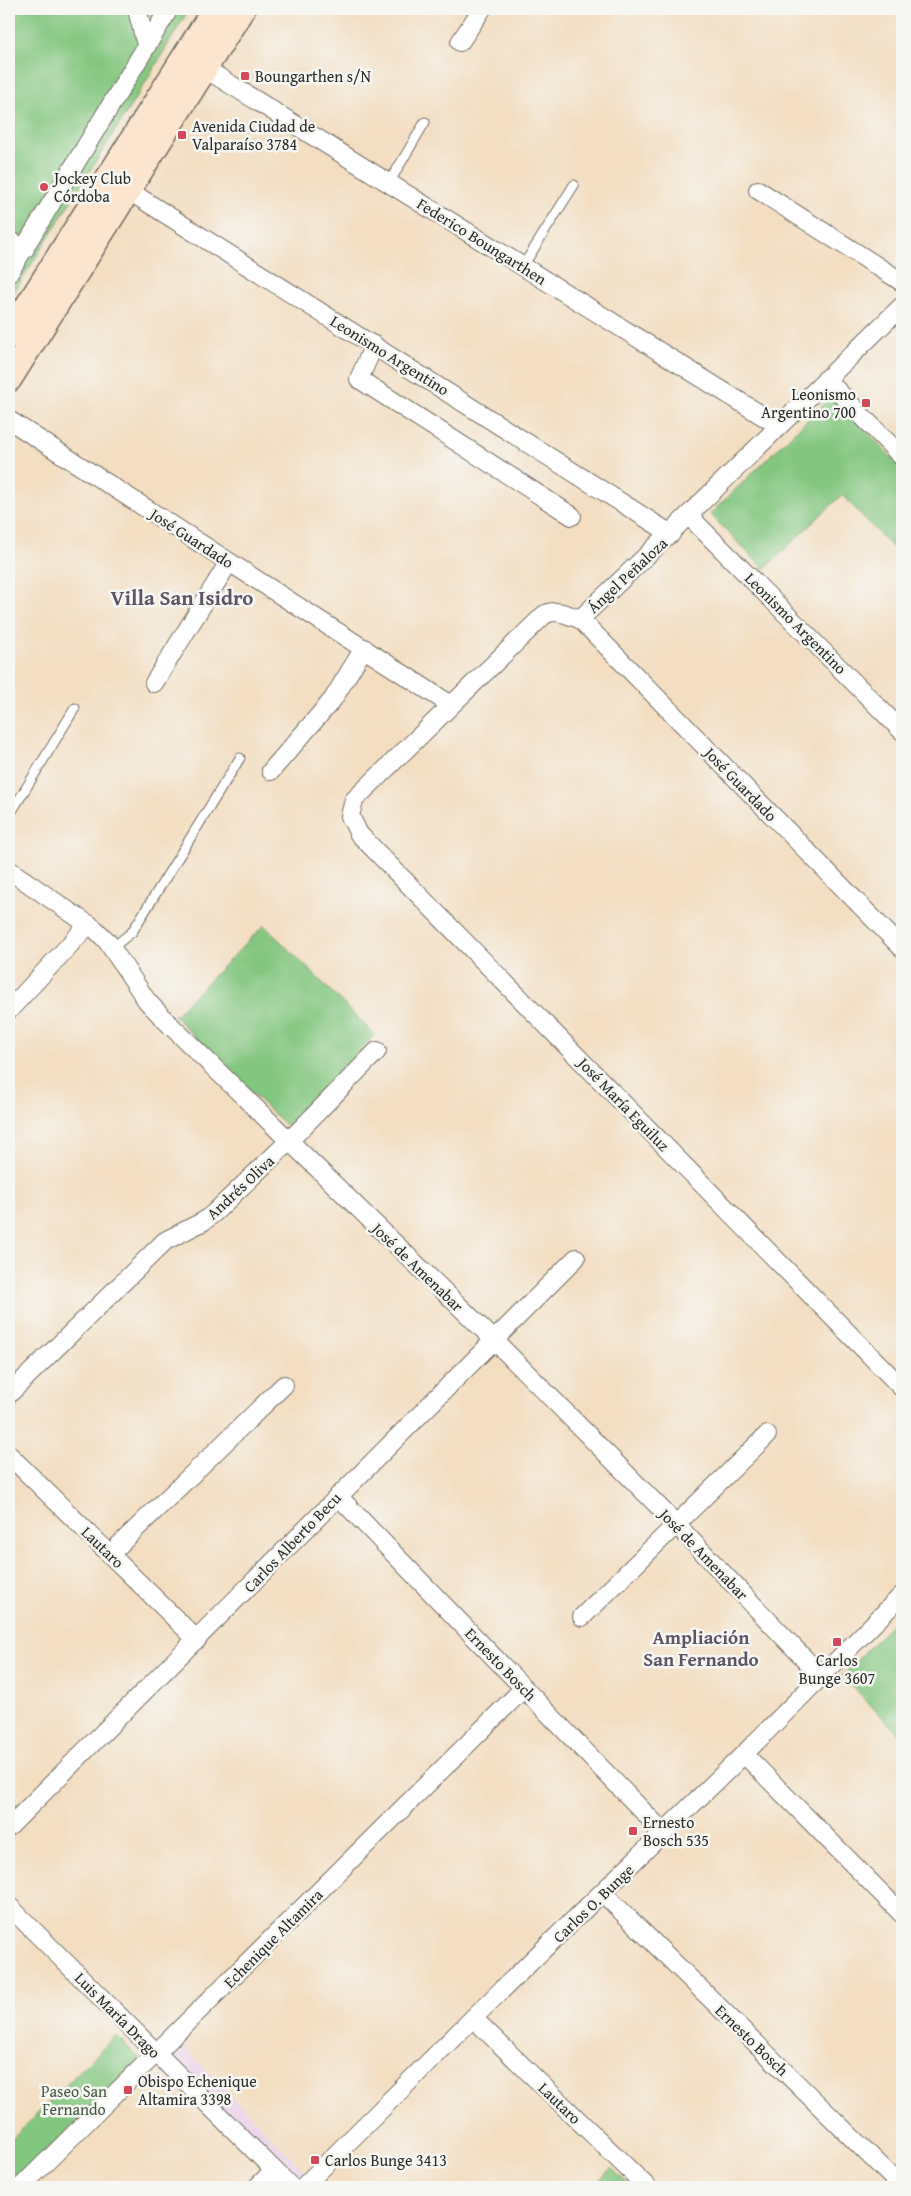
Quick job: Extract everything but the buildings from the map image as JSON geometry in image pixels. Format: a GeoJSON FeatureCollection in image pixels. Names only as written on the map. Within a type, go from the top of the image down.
{"type":"FeatureCollection","features":[{"type":"Feature","properties":{"kind":"main road"},"geometry":{"type":"LineString","coordinates":[[195,62],[215,9]]}},
{"type":"Feature","properties":{"kind":"main road"},"geometry":{"type":"LineString","coordinates":[[9,380],[118,184],[195,62],[242,9]]}},
{"type":"Feature","properties":{"kind":"main road"},"geometry":{"type":"LineString","coordinates":[[9,336],[118,184]]}},
{"type":"Feature","properties":{"kind":"street"},"geometry":{"type":"LineString","coordinates":[[137,9],[146,45]]}},
{"type":"Feature","properties":{"kind":"street"},"geometry":{"type":"LineString","coordinates":[[9,274],[169,9]]}},
{"type":"Feature","properties":{"kind":"street"},"geometry":{"type":"LineString","coordinates":[[460,42],[482,9]]}},
{"type":"Feature","properties":{"kind":"street","name":"Federico Boungarthen"},"geometry":{"type":"LineString","coordinates":[[195,62],[779,426]]}},
{"type":"Feature","properties":{"kind":"street","name":"Leonismo Argentino"},"geometry":{"type":"LineString","coordinates":[[118,184],[671,534]]}},
{"type":"Feature","properties":{"kind":"street"},"geometry":{"type":"LineString","coordinates":[[758,190],[902,282]]}},
{"type":"Feature","properties":{"kind":"street"},"geometry":{"type":"LineString","coordinates":[[9,240],[25,250]]}},
{"type":"Feature","properties":{"kind":"street","name":"Ángel Peñaloza"},"geometry":{"type":"LineString","coordinates":[[350,816],[354,800],[544,615],[550,611],[558,611],[580,619],[671,534],[902,306]]}},
{"type":"Feature","properties":{"kind":"street"},"geometry":{"type":"LineString","coordinates":[[374,345],[359,379],[572,516]]}},
{"type":"Feature","properties":{"kind":"street"},"geometry":{"type":"LineString","coordinates":[[826,379],[902,457]]}},
{"type":"Feature","properties":{"kind":"street","name":"José Guardado"},"geometry":{"type":"LineString","coordinates":[[9,420],[451,704]]}},
{"type":"Feature","properties":{"kind":"street","name":"Leonismo Argentino"},"geometry":{"type":"LineString","coordinates":[[689,516],[902,731]]}},
{"type":"Feature","properties":{"kind":"street"},"geometry":{"type":"LineString","coordinates":[[154,683],[229,562]]}},
{"type":"Feature","properties":{"kind":"street","name":"José Guardado"},"geometry":{"type":"LineString","coordinates":[[580,619],[902,948]]}},
{"type":"Feature","properties":{"kind":"street"},"geometry":{"type":"LineString","coordinates":[[271,771],[333,699],[364,648]]}},
{"type":"Feature","properties":{"kind":"street","name":"José María Eguiluz"},"geometry":{"type":"LineString","coordinates":[[350,816],[359,834],[902,1388]]}},
{"type":"Feature","properties":{"kind":"street","name":"José de Amenabar"},"geometry":{"type":"LineString","coordinates":[[9,870],[89,924],[112,948],[147,1001],[288,1142],[494,1340],[675,1523],[821,1676]]}},
{"type":"Feature","properties":{"kind":"street"},"geometry":{"type":"LineString","coordinates":[[9,1010],[89,924]]}},
{"type":"Feature","properties":{"kind":"street","name":"Andrés Oliva"},"geometry":{"type":"LineString","coordinates":[[9,1394],[165,1241],[204,1221],[214,1213],[288,1142],[377,1051]]}},
{"type":"Feature","properties":{"kind":"street","name":"Carlos Alberto Becu"},"geometry":{"type":"LineString","coordinates":[[9,1828],[576,1258]]}},
{"type":"Feature","properties":{"kind":"street"},"geometry":{"type":"LineString","coordinates":[[110,1554],[284,1385]]}},
{"type":"Feature","properties":{"kind":"street"},"geometry":{"type":"LineString","coordinates":[[582,1617],[767,1434]]}},
{"type":"Feature","properties":{"kind":"street","name":"Lautaro"},"geometry":{"type":"LineString","coordinates":[[9,1455],[197,1640]]}},
{"type":"Feature","properties":{"kind":"street","name":"Ernesto Bosch"},"geometry":{"type":"LineString","coordinates":[[338,1496],[664,1833]]}},
{"type":"Feature","properties":{"kind":"street","name":"Carlos O. Bunge"},"geometry":{"type":"LineString","coordinates":[[303,2187],[744,1754],[902,1595]]}},
{"type":"Feature","properties":{"kind":"street","name":"Echenique Altamira"},"geometry":{"type":"LineString","coordinates":[[21,2187],[524,1688]]}},
{"type":"Feature","properties":{"kind":"street"},"geometry":{"type":"LineString","coordinates":[[744,1754],[902,1914]]}},
{"type":"Feature","properties":{"kind":"street","name":"Ernesto Bosch"},"geometry":{"type":"LineString","coordinates":[[603,1893],[902,2187]]}},
{"type":"Feature","properties":{"kind":"street","name":"Luis María Drago"},"geometry":{"type":"LineString","coordinates":[[9,1906],[291,2187]]}},
{"type":"Feature","properties":{"kind":"street","name":"Lautaro"},"geometry":{"type":"LineString","coordinates":[[473,2018],[648,2187]]}},
{"type":"Feature","properties":{"kind":"street"},"geometry":{"type":"LineString","coordinates":[[257,2187],[274,2170]]}},
{"type":"Feature","properties":{"kind":"lane"},"geometry":{"type":"LineString","coordinates":[[389,183],[426,122]]}},
{"type":"Feature","properties":{"kind":"lane"},"geometry":{"type":"LineString","coordinates":[[523,266],[574,185]]}},
{"type":"Feature","properties":{"kind":"lane"},"geometry":{"type":"LineString","coordinates":[[9,816],[75,708]]}},
{"type":"Feature","properties":{"kind":"lane"},"geometry":{"type":"LineString","coordinates":[[112,948],[132,932],[240,758]]}},
{"type":"Feature","properties":{"kind":"shaded area"},"geometry":{"type":"Polygon","coordinates":[[[178,2041],[308,2175],[296,2185],[167,2057],[178,2041]]]}},
{"type":"Feature","properties":{"kind":"green space","name":"Jockey Club Córdoba"},"geometry":{"type":"Polygon","coordinates":[[[9,9],[189,9],[150,75],[9,300],[9,9]]]}},
{"type":"Feature","properties":{"kind":"green space"},"geometry":{"type":"Polygon","coordinates":[[[832,396],[902,468],[902,539],[893,548],[842,495],[764,569],[710,514],[832,396]]]}},
{"type":"Feature","properties":{"kind":"green space"},"geometry":{"type":"Polygon","coordinates":[[[264,925],[375,1035],[286,1126],[174,1016],[264,925]]]}},
{"type":"Feature","properties":{"kind":"green space"},"geometry":{"type":"Polygon","coordinates":[[[902,1613],[902,1737],[842,1676],[902,1613]]]}},
{"type":"Feature","properties":{"kind":"green space","name":"Paseo San Fernando"},"geometry":{"type":"Polygon","coordinates":[[[116,2035],[140,2059],[9,2187],[9,2142],[116,2035]]]}},
{"type":"Feature","properties":{"kind":"green space"},"geometry":{"type":"Polygon","coordinates":[[[611,2168],[631,2187],[592,2187],[611,2168]]]}},
{"type":"Feature","properties":{"kind":"place","name":"Boungarthen s/N"},"geometry":{"type":"Point","coordinates":[245,76]}},
{"type":"Feature","properties":{"kind":"place","name":"Avenida Ciudad de Valparaíso 3784"},"geometry":{"type":"Point","coordinates":[182,135]}},
{"type":"Feature","properties":{"kind":"place","name":"Jockey Club Córdoba"},"geometry":{"type":"Point","coordinates":[44,187]}},
{"type":"Feature","properties":{"kind":"place","name":"Leonismo Argentino 700"},"geometry":{"type":"Point","coordinates":[866,403]}},
{"type":"Feature","properties":{"kind":"place","name":"Carlos Bunge 3607"},"geometry":{"type":"Point","coordinates":[837,1642]}},
{"type":"Feature","properties":{"kind":"place","name":"Ernesto Bosch 535"},"geometry":{"type":"Point","coordinates":[633,1831]}},
{"type":"Feature","properties":{"kind":"place","name":"Obispo Echenique Altamira 3398"},"geometry":{"type":"Point","coordinates":[128,2090]}},
{"type":"Feature","properties":{"kind":"place","name":"Carlos Bunge 3413"},"geometry":{"type":"Point","coordinates":[315,2160]}},
{"type":"Feature","properties":{"kind":"district","name":"Villa San Isidro"},"geometry":{"type":"Point","coordinates":[182,597]}},
{"type":"Feature","properties":{"kind":"district","name":"Ampliación San Fernando"},"geometry":{"type":"Point","coordinates":[701,1648]}}]}
